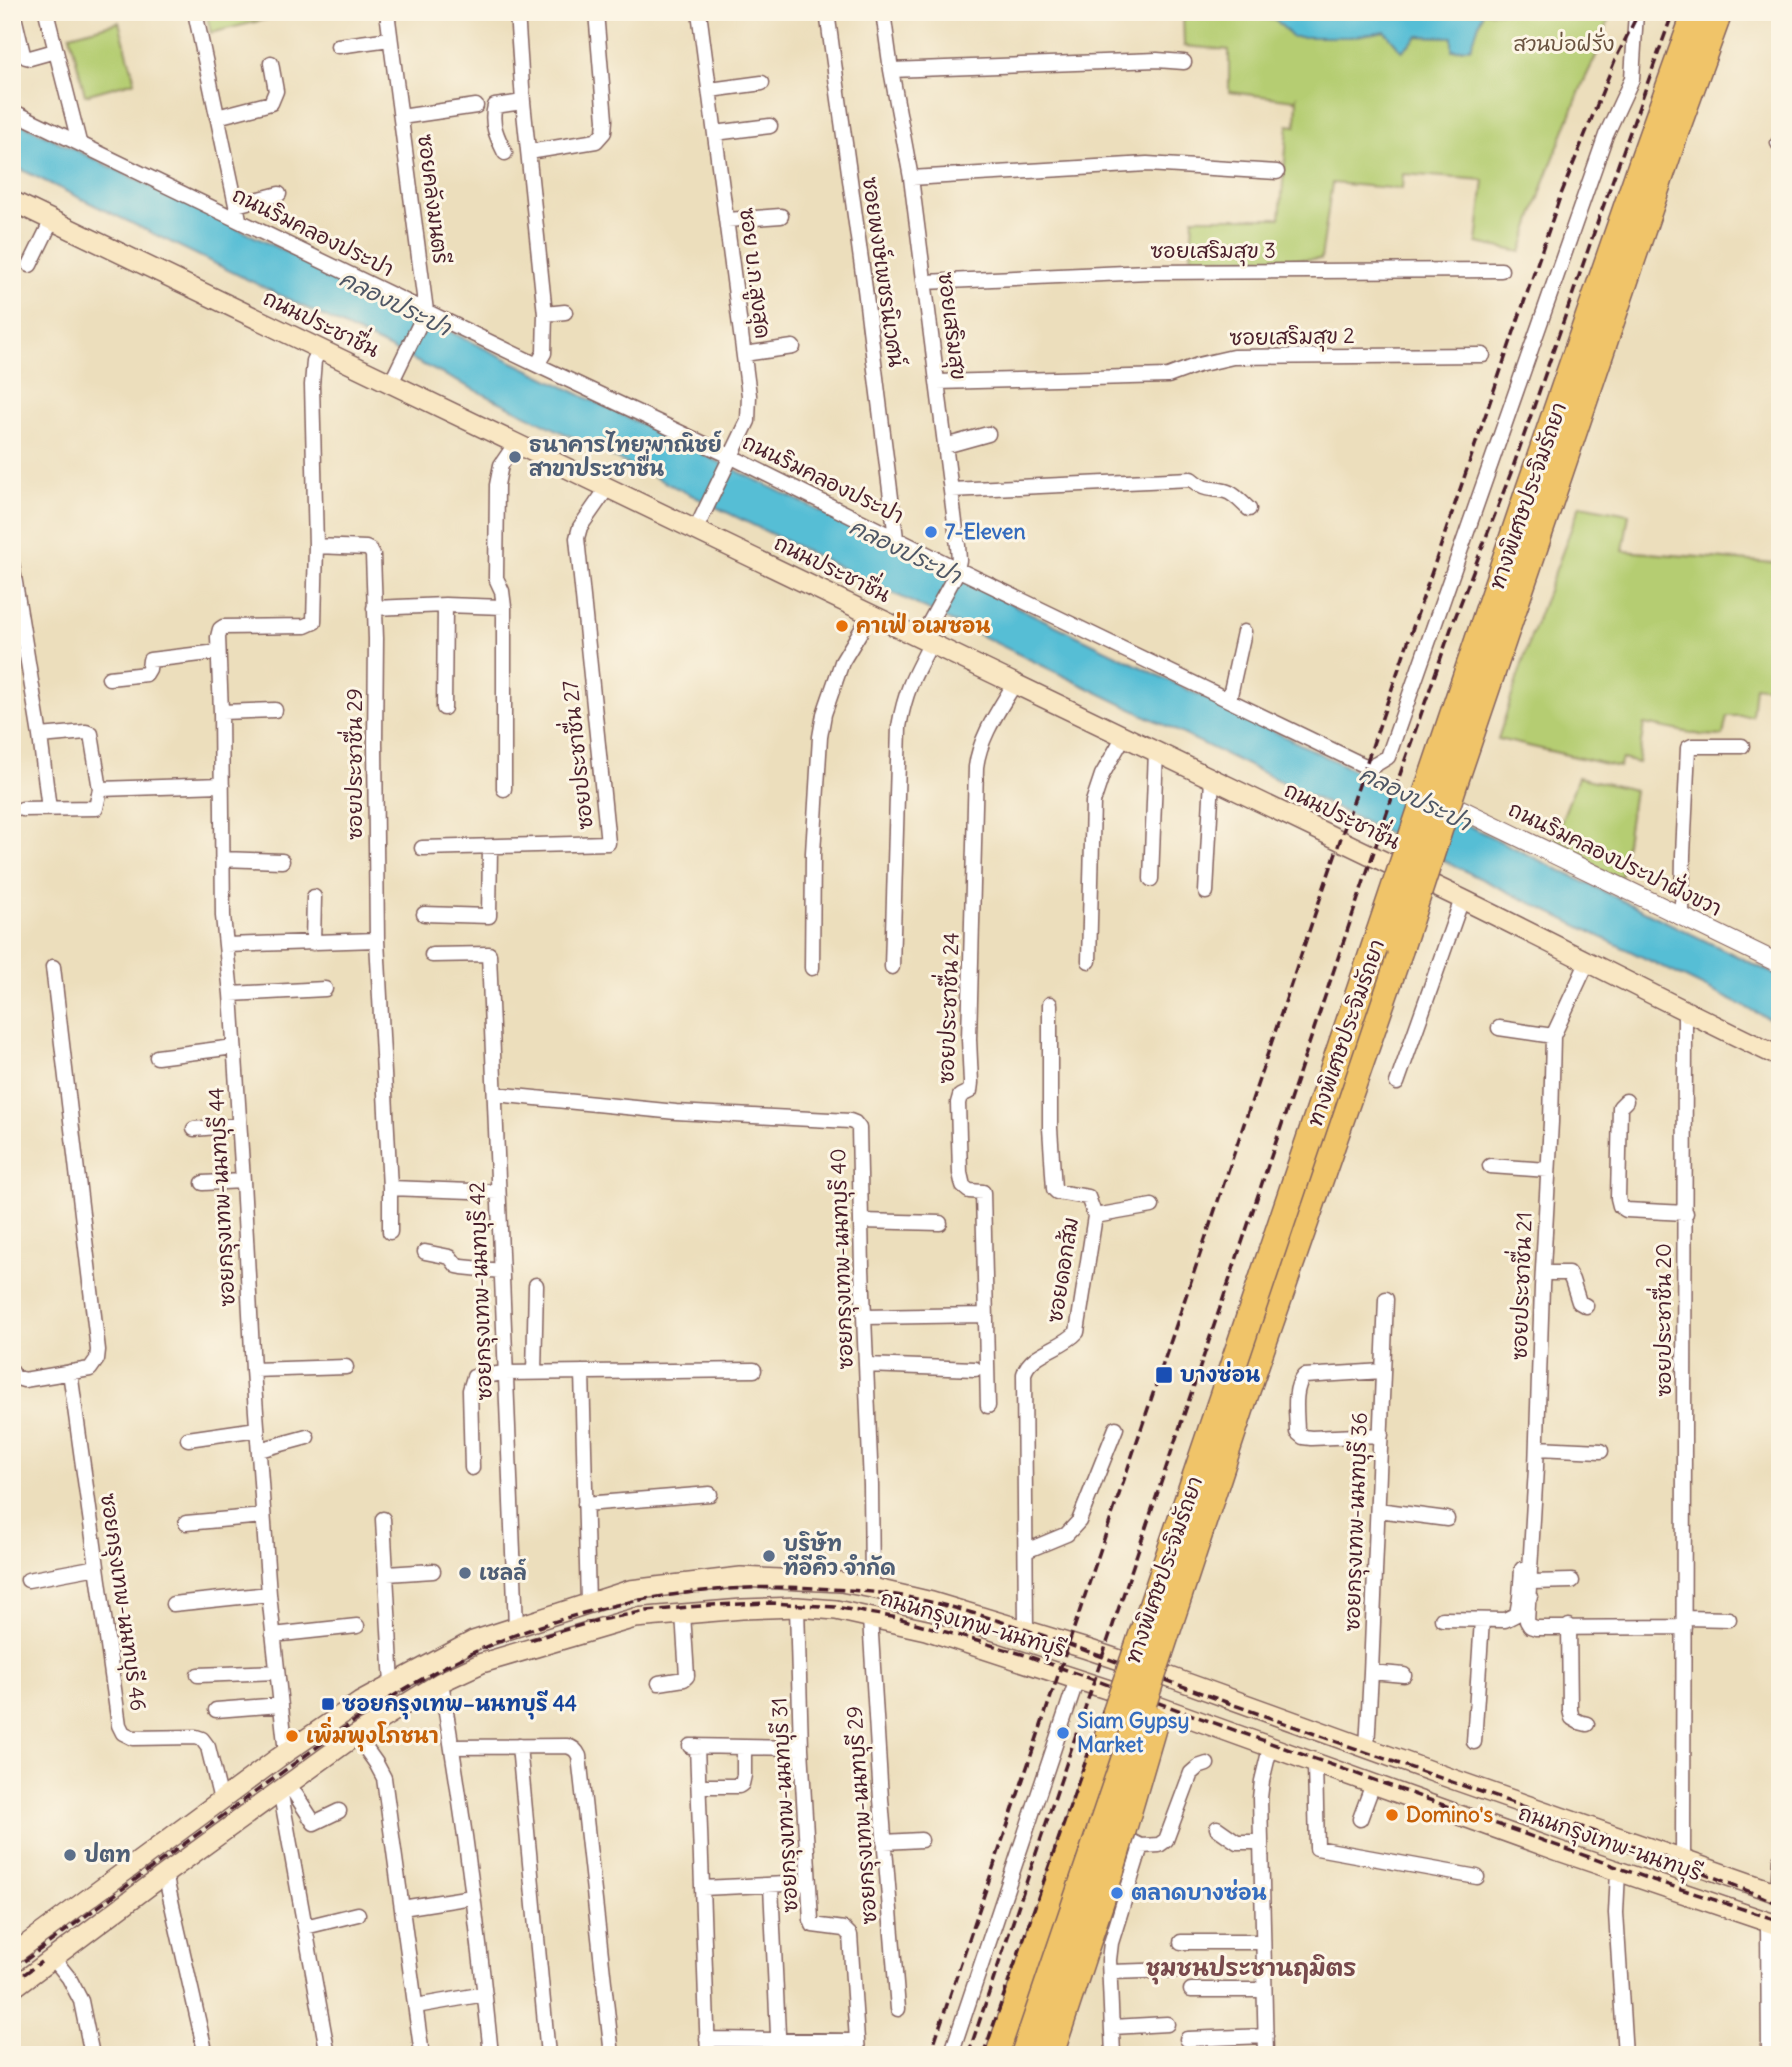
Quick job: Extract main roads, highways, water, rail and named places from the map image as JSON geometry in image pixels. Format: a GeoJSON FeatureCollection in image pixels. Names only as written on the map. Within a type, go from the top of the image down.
{"type":"FeatureCollection","features":[{"type":"Feature","properties":{"kind":"highway","name":"ทางพิเศษประจิมรัถยา"},"geometry":{"type":"LineString","coordinates":[[999,2055],[1534,477],[1696,12]]}},
{"type":"Feature","properties":{"kind":"highway","name":"ทางพิเศษประจิมรัถยา"},"geometry":{"type":"LineString","coordinates":[[1022,2055],[1130,1744],[1244,1398],[1400,949],[1676,130],[1719,12]]}},
{"type":"Feature","properties":{"kind":"highway"},"geometry":{"type":"LineString","coordinates":[[1050,2055],[1217,1532],[1244,1398]]}},
{"type":"Feature","properties":{"kind":"main road","name":"ถนนประชาชื่น"},"geometry":{"type":"LineString","coordinates":[[12,201],[320,349],[395,375],[516,443],[1212,778],[1780,1057]]}},
{"type":"Feature","properties":{"kind":"main road","name":"ถนนกรุงเทพ-นนทบุรี"},"geometry":{"type":"LineString","coordinates":[[12,1955],[221,1800],[360,1702],[473,1641],[629,1590],[741,1577],[841,1583],[872,1588],[932,1602],[1026,1630],[1159,1673],[1779,1894]]}},
{"type":"Feature","properties":{"kind":"main road"},"geometry":{"type":"LineString","coordinates":[[675,1584],[682,1592],[683,1605],[680,1614]]}},
{"type":"Feature","properties":{"kind":"main road","name":"ถนนกรุงเทพ-นนทบุรี"},"geometry":{"type":"LineString","coordinates":[[12,1989],[348,1740],[441,1682],[482,1663],[635,1618],[742,1609],[836,1610],[926,1630],[1146,1702],[1773,1924]]}},
{"type":"Feature","properties":{"kind":"main road"},"geometry":{"type":"LineString","coordinates":[[1022,2055],[1098,1823],[1159,1673]]}},
{"type":"Feature","properties":{"kind":"main road"},"geometry":{"type":"LineString","coordinates":[[327,1725],[329,1739],[348,1740]]}},
{"type":"Feature","properties":{"kind":"main road"},"geometry":{"type":"LineString","coordinates":[[1447,1810],[1458,1781]]}},
{"type":"Feature","properties":{"kind":"main road"},"geometry":{"type":"LineString","coordinates":[[42,1933],[53,1958]]}},
{"type":"Feature","properties":{"kind":"water"},"geometry":{"type":"Polygon","coordinates":[[[1213,12],[1483,12],[1471,47],[1452,50],[1452,37],[1418,36],[1402,51],[1385,31],[1350,37],[1292,37],[1276,20],[1213,12]]]}},
{"type":"Feature","properties":{"kind":"water"},"geometry":{"type":"Polygon","coordinates":[[[12,119],[1780,977],[1780,1024],[12,165],[12,119]]]}},
{"type":"Feature","properties":{"kind":"railway"},"geometry":{"type":"LineString","coordinates":[[930,2055],[1560,197],[1615,60],[1639,12]]}},
{"type":"Feature","properties":{"kind":"railway"},"geometry":{"type":"LineString","coordinates":[[968,2055],[1397,783],[1453,623],[1512,470],[1673,12]]}},
{"type":"Feature","properties":{"kind":"railway"},"geometry":{"type":"LineString","coordinates":[[983,2055],[1121,1660],[1557,372],[1641,145],[1698,12]]}},
{"type":"Feature","properties":{"kind":"railway"},"geometry":{"type":"LineString","coordinates":[[12,1970],[348,1726],[453,1662],[529,1630],[599,1609],[670,1595],[742,1588],[815,1588],[881,1593],[928,1601],[980,1615],[1576,1825],[1780,1904]]}},
{"type":"Feature","properties":{"kind":"railway"},"geometry":{"type":"LineString","coordinates":[[530,1640],[595,1621],[647,1611],[711,1605],[772,1603],[835,1607],[898,1618],[1022,1654],[1653,1880],[1780,1921]]}},
{"type":"Feature","properties":{"kind":"railway"},"geometry":{"type":"LineString","coordinates":[[12,1983],[41,1962]]}},
{"type":"Feature","properties":{"kind":"place","name":"ธนาคารไทยพาณิชย์ สาขาประชาชื่น"},"geometry":{"type":"Point","coordinates":[515,457]}},
{"type":"Feature","properties":{"kind":"place","name":"7-Eleven"},"geometry":{"type":"Point","coordinates":[931,532]}},
{"type":"Feature","properties":{"kind":"place","name":"คาเฟ่ อเมซอน"},"geometry":{"type":"Point","coordinates":[842,626]}},
{"type":"Feature","properties":{"kind":"place","name":"บางซ่อน"},"geometry":{"type":"Point","coordinates":[1164,1375]}},
{"type":"Feature","properties":{"kind":"place","name":"บริษัท ทีอีคิว จำกัด"},"geometry":{"type":"Point","coordinates":[769,1556]}},
{"type":"Feature","properties":{"kind":"place","name":"เชลล์"},"geometry":{"type":"Point","coordinates":[465,1573]}},
{"type":"Feature","properties":{"kind":"place","name":"ซอยกรุงเทพ–นนทบุรี 44"},"geometry":{"type":"Point","coordinates":[328,1704]}},
{"type":"Feature","properties":{"kind":"place","name":"Siam Gypsy Market"},"geometry":{"type":"Point","coordinates":[1063,1733]}},
{"type":"Feature","properties":{"kind":"place","name":"เพิ่มพุงโภชนา"},"geometry":{"type":"Point","coordinates":[292,1736]}},
{"type":"Feature","properties":{"kind":"place","name":"Domino's"},"geometry":{"type":"Point","coordinates":[1392,1815]}},
{"type":"Feature","properties":{"kind":"place","name":"ปตท"},"geometry":{"type":"Point","coordinates":[70,1855]}},
{"type":"Feature","properties":{"kind":"place","name":"ตลาดบางซ่อน"},"geometry":{"type":"Point","coordinates":[1117,1893]}},
{"type":"Feature","properties":{"kind":"district","name":"ชุมชนประชานฤมิตร"},"geometry":{"type":"Point","coordinates":[1251,1968]}},
{"type":"Feature","properties":{"kind":"park label","name":"สวนบ่อฝรั่ง"},"geometry":{"type":"Point","coordinates":[1564,44]}},
{"type":"Feature","properties":{"kind":"water label","name":"คลองประปา"},"geometry":{"type":"Point","coordinates":[395,303]}},
{"type":"Feature","properties":{"kind":"water label","name":"คลองประปา"},"geometry":{"type":"Point","coordinates":[905,551]}},
{"type":"Feature","properties":{"kind":"water label","name":"คลองประปา"},"geometry":{"type":"Point","coordinates":[1415,798]}}]}
